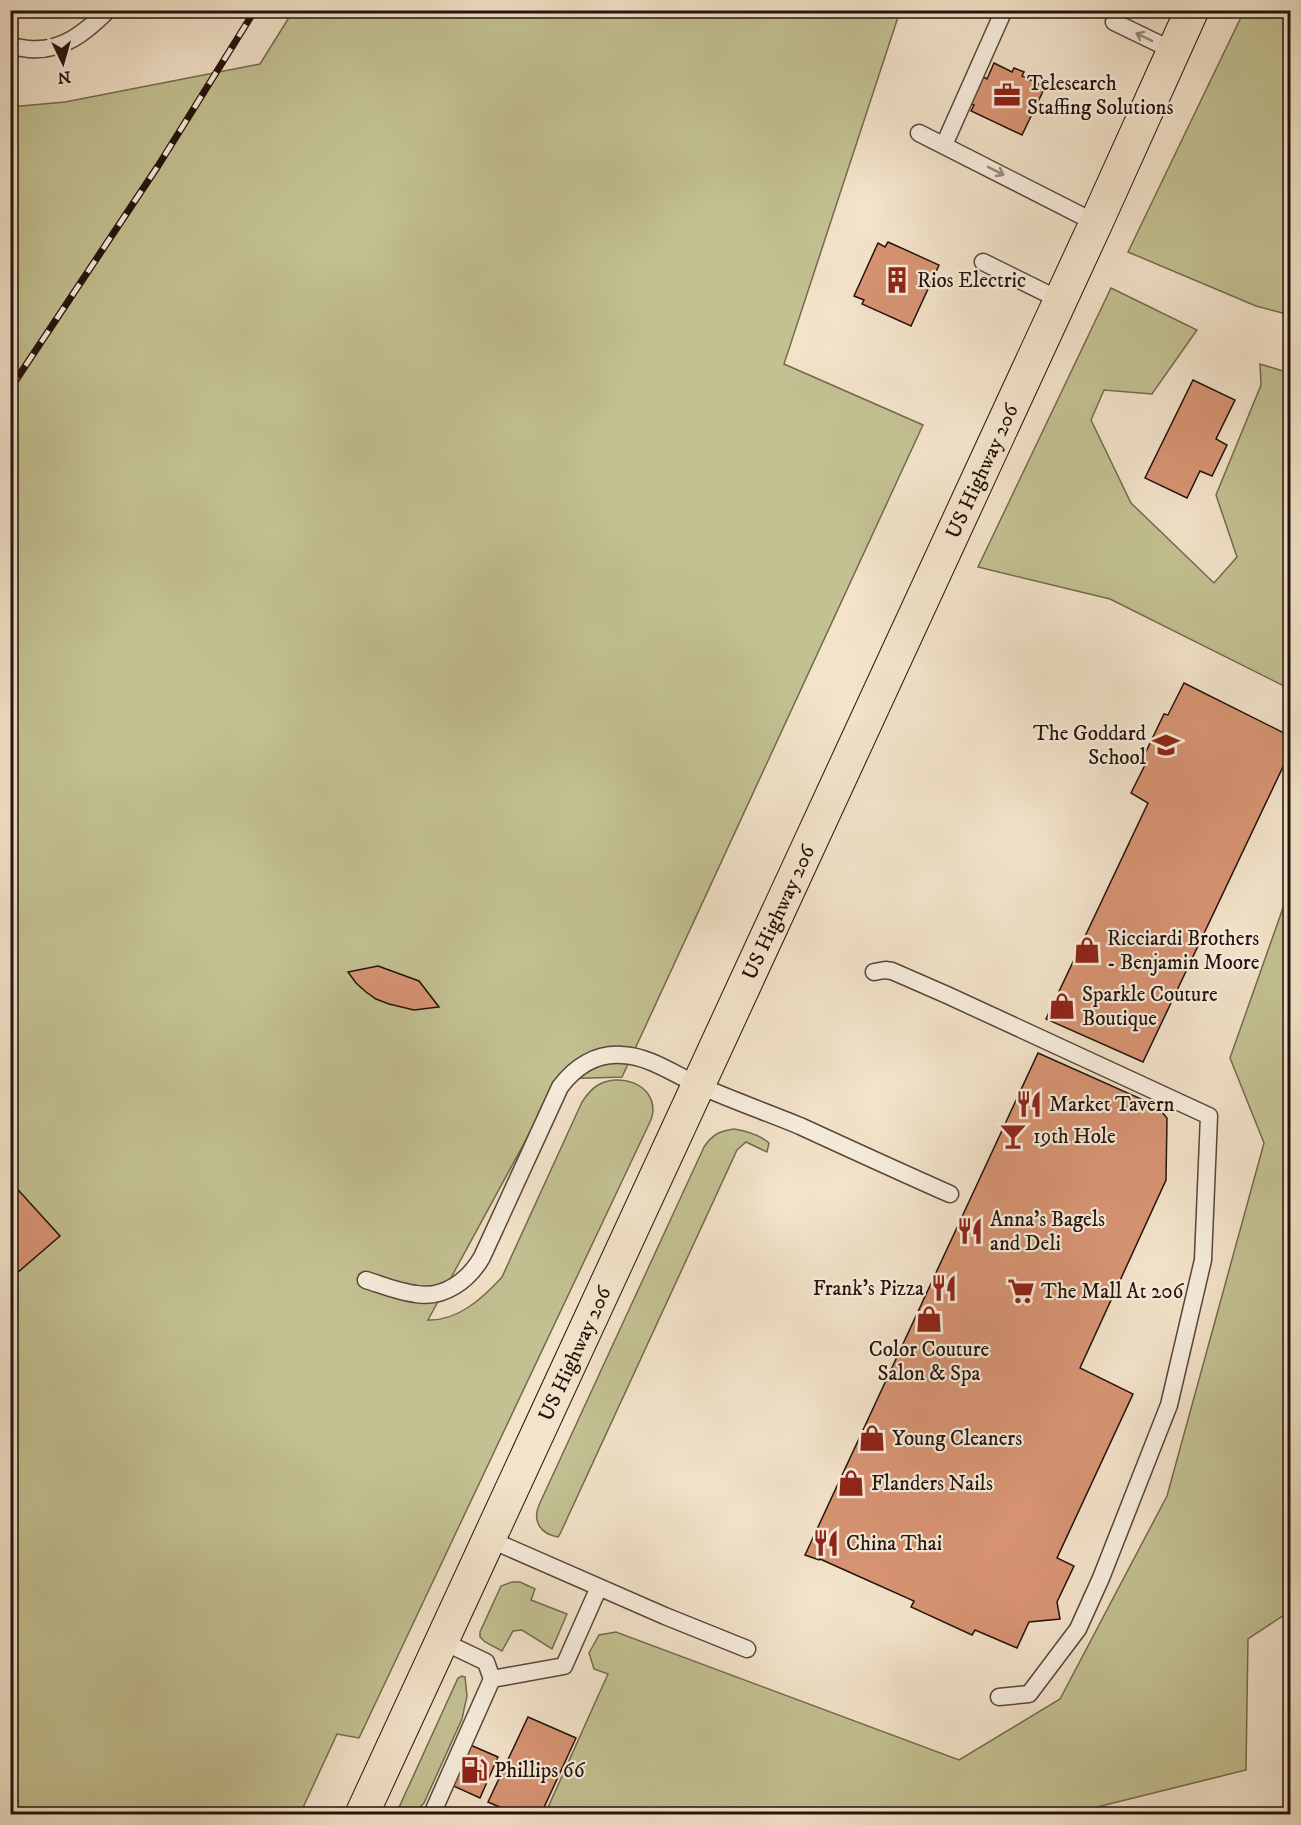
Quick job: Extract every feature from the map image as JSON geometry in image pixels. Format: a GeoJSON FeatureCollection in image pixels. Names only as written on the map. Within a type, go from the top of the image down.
{"type":"FeatureCollection","features":[{"type":"Feature","properties":{"kind":"highway","name":"US Highway 206"},"geometry":{"type":"LineString","coordinates":[[362,1815],[1192,10]]}},
{"type":"Feature","properties":{"kind":"lane"},"geometry":{"type":"LineString","coordinates":[[10,45],[41,50],[67,43],[90,29],[108,10]]}},
{"type":"Feature","properties":{"kind":"lane"},"geometry":{"type":"LineString","coordinates":[[944,144],[1004,10]]}},
{"type":"Feature","properties":{"kind":"lane"},"geometry":{"type":"LineString","coordinates":[[1114,22],[1174,51]]}},
{"type":"Feature","properties":{"kind":"lane"},"geometry":{"type":"LineString","coordinates":[[919,133],[1096,222]]}},
{"type":"Feature","properties":{"kind":"lane"},"geometry":{"type":"LineString","coordinates":[[983,262],[1060,300]]}},
{"type":"Feature","properties":{"kind":"lane"},"geometry":{"type":"LineString","coordinates":[[874,972],[892,971],[1209,1116],[1203,1260],[1169,1405],[1101,1578],[1078,1629],[1029,1694],[999,1697]]}},
{"type":"Feature","properties":{"kind":"lane"},"geometry":{"type":"LineString","coordinates":[[366,1280],[413,1294],[428,1295],[450,1289],[470,1275],[482,1257],[561,1087],[581,1065],[608,1056],[627,1055],[660,1066],[698,1085],[799,1126],[950,1194]]}},
{"type":"Feature","properties":{"kind":"lane"},"geometry":{"type":"LineString","coordinates":[[489,1539],[747,1649]]}},
{"type":"Feature","properties":{"kind":"lane"},"geometry":{"type":"LineString","coordinates":[[492,1678],[564,1666],[599,1587]]}},
{"type":"Feature","properties":{"kind":"lane"},"geometry":{"type":"LineString","coordinates":[[432,1815],[492,1678],[486,1662],[442,1641]]}},
{"type":"Feature","properties":{"kind":"shaded area"},"geometry":{"type":"Polygon","coordinates":[[[293,11],[900,11],[784,364],[923,425],[622,1077],[559,1079],[428,1320],[450,1317],[469,1307],[502,1277],[582,1102],[593,1088],[615,1080],[641,1087],[651,1101],[653,1112],[650,1121],[359,1738],[337,1734],[300,1814],[11,1814],[10,107],[65,102],[260,64],[293,11]]]}},
{"type":"Feature","properties":{"kind":"shaded area"},"geometry":{"type":"Polygon","coordinates":[[[1244,11],[1290,11],[1290,315],[1256,306],[1128,252],[1244,11]]]}},
{"type":"Feature","properties":{"kind":"shaded area"},"geometry":{"type":"Polygon","coordinates":[[[1111,288],[1197,330],[1152,394],[1104,390],[1091,420],[1131,503],[1214,583],[1237,557],[1216,495],[1261,385],[1260,364],[1290,373],[1290,689],[1110,599],[978,567],[1111,288]]]}},
{"type":"Feature","properties":{"kind":"shaded area"},"geometry":{"type":"Polygon","coordinates":[[[1290,888],[1290,1611],[1248,1639],[1246,1770],[1069,1814],[545,1814],[608,1674],[594,1669],[589,1653],[599,1635],[616,1632],[959,1760],[1060,1699],[1167,1496],[1264,1143],[1230,1058],[1290,888]]]}},
{"type":"Feature","properties":{"kind":"shaded area"},"geometry":{"type":"Polygon","coordinates":[[[734,1129],[765,1140],[769,1143],[767,1152],[746,1142],[737,1150],[560,1534],[558,1537],[547,1533],[537,1522],[539,1505],[704,1147],[716,1134],[734,1129]]]}},
{"type":"Feature","properties":{"kind":"shaded area"},"geometry":{"type":"Polygon","coordinates":[[[520,1582],[535,1589],[531,1600],[567,1614],[552,1649],[522,1630],[513,1631],[502,1651],[480,1637],[480,1632],[501,1586],[520,1582]]]}},
{"type":"Feature","properties":{"kind":"shaded area"},"geometry":{"type":"Polygon","coordinates":[[[465,1677],[467,1696],[462,1719],[424,1803],[413,1814],[396,1814],[458,1678],[465,1677]]]}},
{"type":"Feature","properties":{"kind":"building","name":"Telesearch Staffing Solutions"},"geometry":{"type":"Polygon","coordinates":[[[994,63],[1012,72],[1014,68],[1024,72],[1022,76],[1045,87],[1022,135],[971,111],[974,105],[969,103],[982,76],[987,79],[994,63]]]}},
{"type":"Feature","properties":{"kind":"building","name":"Rios Electric"},"geometry":{"type":"Polygon","coordinates":[[[888,242],[939,265],[911,326],[862,304],[864,300],[854,296],[878,243],[885,247],[888,242]]]}},
{"type":"Feature","properties":{"kind":"building"},"geometry":{"type":"Polygon","coordinates":[[[1193,380],[1235,400],[1216,439],[1227,445],[1212,476],[1200,471],[1187,498],[1145,478],[1193,380]]]}},
{"type":"Feature","properties":{"kind":"building"},"geometry":{"type":"Polygon","coordinates":[[[1184,683],[1290,736],[1290,752],[1143,1062],[1046,1019],[1148,803],[1131,793],[1146,763],[1142,760],[1164,714],[1168,715],[1184,683]]]}},
{"type":"Feature","properties":{"kind":"building"},"geometry":{"type":"Polygon","coordinates":[[[378,966],[419,981],[439,1007],[414,1010],[376,999],[356,983],[348,972],[378,966]]]}},
{"type":"Feature","properties":{"kind":"building","name":"The Mall At 206"},"geometry":{"type":"Polygon","coordinates":[[[1038,1053],[1157,1106],[1167,1118],[1166,1180],[1080,1368],[1133,1394],[1057,1558],[1074,1566],[1057,1602],[1060,1619],[1029,1622],[1017,1648],[975,1630],[972,1635],[911,1607],[914,1601],[820,1559],[805,1555],[1038,1053]]]}},
{"type":"Feature","properties":{"kind":"building"},"geometry":{"type":"Polygon","coordinates":[[[10,1181],[60,1236],[10,1279],[10,1181]]]}},
{"type":"Feature","properties":{"kind":"building"},"geometry":{"type":"Polygon","coordinates":[[[528,1717],[576,1738],[541,1814],[516,1814],[488,1802],[528,1717]]]}},
{"type":"Feature","properties":{"kind":"building","name":"Phillips 66"},"geometry":{"type":"Polygon","coordinates":[[[468,1744],[498,1757],[480,1798],[449,1784],[468,1744]]]}},
{"type":"Feature","properties":{"kind":"railway"},"geometry":{"type":"LineString","coordinates":[[10,389],[158,166],[255,10]]}},
{"type":"Feature","properties":{"kind":"place","name":"Telesearch Staffing Solutions"},"geometry":{"type":"Point","coordinates":[1007,95]}},
{"type":"Feature","properties":{"kind":"place","name":"Rios Electric"},"geometry":{"type":"Point","coordinates":[897,280]}},
{"type":"Feature","properties":{"kind":"place","name":"The Goddard School"},"geometry":{"type":"Point","coordinates":[1166,745]}},
{"type":"Feature","properties":{"kind":"place","name":"Ricciardi Brothers - Benjamin Moore"},"geometry":{"type":"Point","coordinates":[1087,950]}},
{"type":"Feature","properties":{"kind":"place","name":"Sparkle Couture Boutique"},"geometry":{"type":"Point","coordinates":[1062,1006]}},
{"type":"Feature","properties":{"kind":"place","name":"Market Tavern"},"geometry":{"type":"Point","coordinates":[1029,1104]}},
{"type":"Feature","properties":{"kind":"place","name":"19th Hole"},"geometry":{"type":"Point","coordinates":[1013,1136]}},
{"type":"Feature","properties":{"kind":"place","name":"Anna's Bagels and Deli"},"geometry":{"type":"Point","coordinates":[970,1231]}},
{"type":"Feature","properties":{"kind":"place","name":"Frank's Pizza"},"geometry":{"type":"Point","coordinates":[944,1288]}},
{"type":"Feature","properties":{"kind":"place","name":"The Mall At 206"},"geometry":{"type":"Point","coordinates":[1021,1291]}},
{"type":"Feature","properties":{"kind":"place","name":"Color Couture Salon & Spa"},"geometry":{"type":"Point","coordinates":[929,1319]}},
{"type":"Feature","properties":{"kind":"place","name":"Young Cleaners"},"geometry":{"type":"Point","coordinates":[872,1438]}},
{"type":"Feature","properties":{"kind":"place","name":"Flanders Nails"},"geometry":{"type":"Point","coordinates":[851,1483]}},
{"type":"Feature","properties":{"kind":"place","name":"China Thai"},"geometry":{"type":"Point","coordinates":[826,1543]}},
{"type":"Feature","properties":{"kind":"place","name":"Phillips 66"},"geometry":{"type":"Point","coordinates":[474,1770]}}]}
